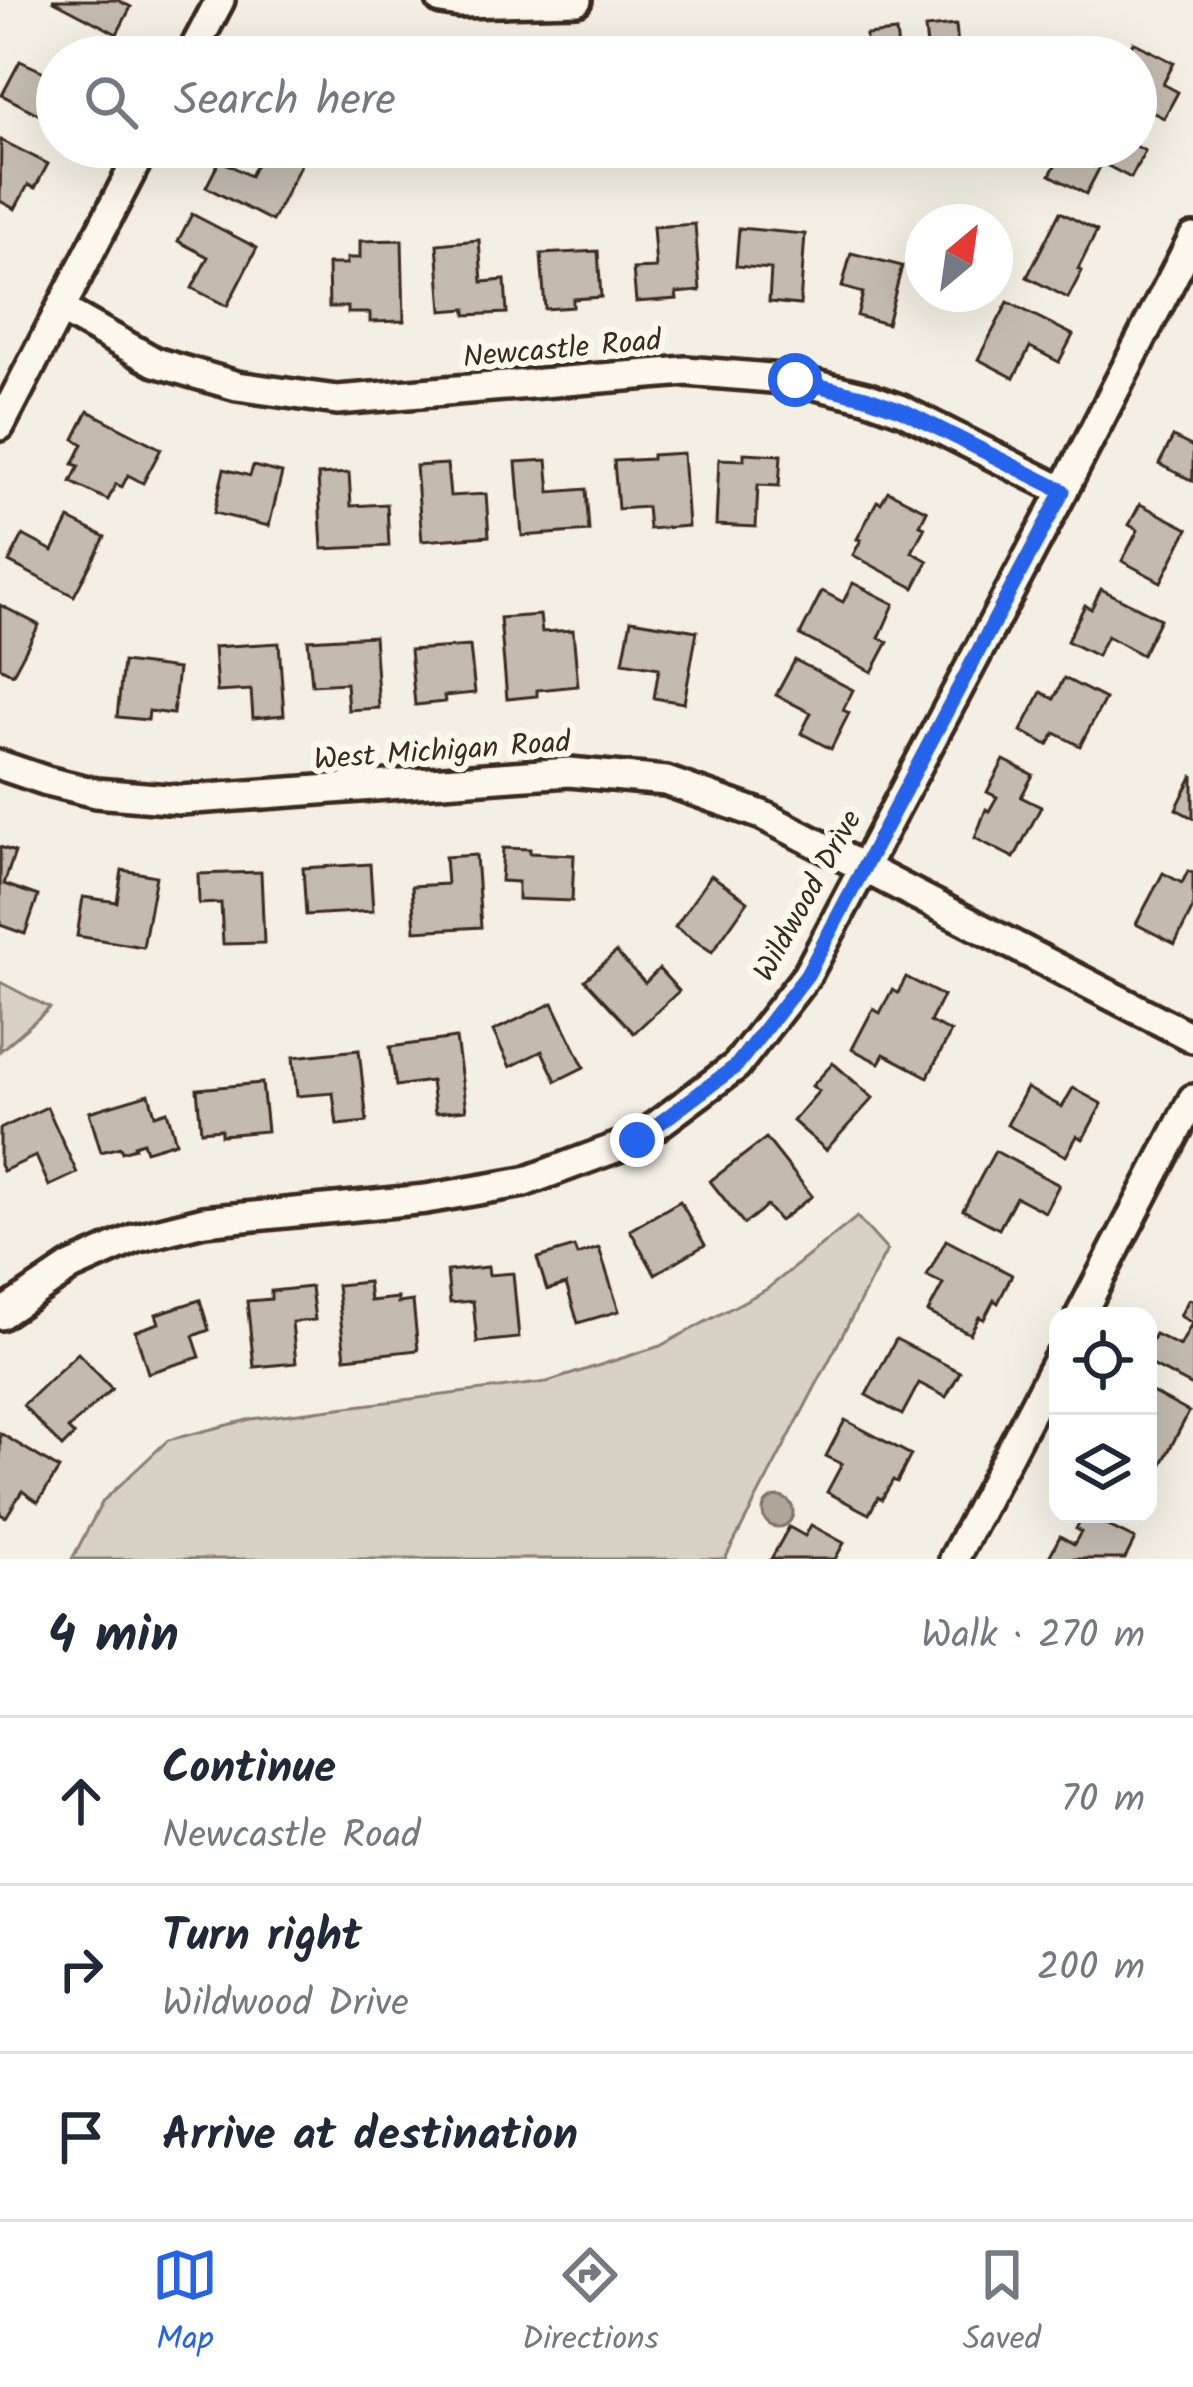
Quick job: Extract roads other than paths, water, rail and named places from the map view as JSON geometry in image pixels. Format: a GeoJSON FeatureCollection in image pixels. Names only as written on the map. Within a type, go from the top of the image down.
{"type":"FeatureCollection","features":[{"type":"Feature","properties":{"kind":"street"},"geometry":{"type":"LineString","coordinates":[[201,36],[220,0]]}},
{"type":"Feature","properties":{"kind":"street"},"geometry":{"type":"LineString","coordinates":[[442,0],[577,0]]}},
{"type":"Feature","properties":{"kind":"street"},"geometry":{"type":"LineString","coordinates":[[0,426],[133,168]]}},
{"type":"Feature","properties":{"kind":"street","name":"Wildwood Drive"},"geometry":{"type":"LineString","coordinates":[[0,1315],[71,1267],[136,1238],[204,1221],[426,1199],[524,1182],[637,1140],[736,1066],[807,975],[1193,238]]}},
{"type":"Feature","properties":{"kind":"street","name":"Newcastle Road"},"geometry":{"type":"LineString","coordinates":[[61,309],[154,362],[237,386],[337,400],[686,371],[795,380],[902,410],[1063,491]]}},
{"type":"Feature","properties":{"kind":"street","name":"West Michigan Road"},"geometry":{"type":"LineString","coordinates":[[0,765],[96,793],[180,800],[569,772],[666,781],[762,815],[1193,1038]]}},
{"type":"Feature","properties":{"kind":"street"},"geometry":{"type":"LineString","coordinates":[[1085,1307],[1193,1099]]}},
{"type":"Feature","properties":{"kind":"street"},"geometry":{"type":"LineString","coordinates":[[954,1559],[1049,1376]]}}]}
